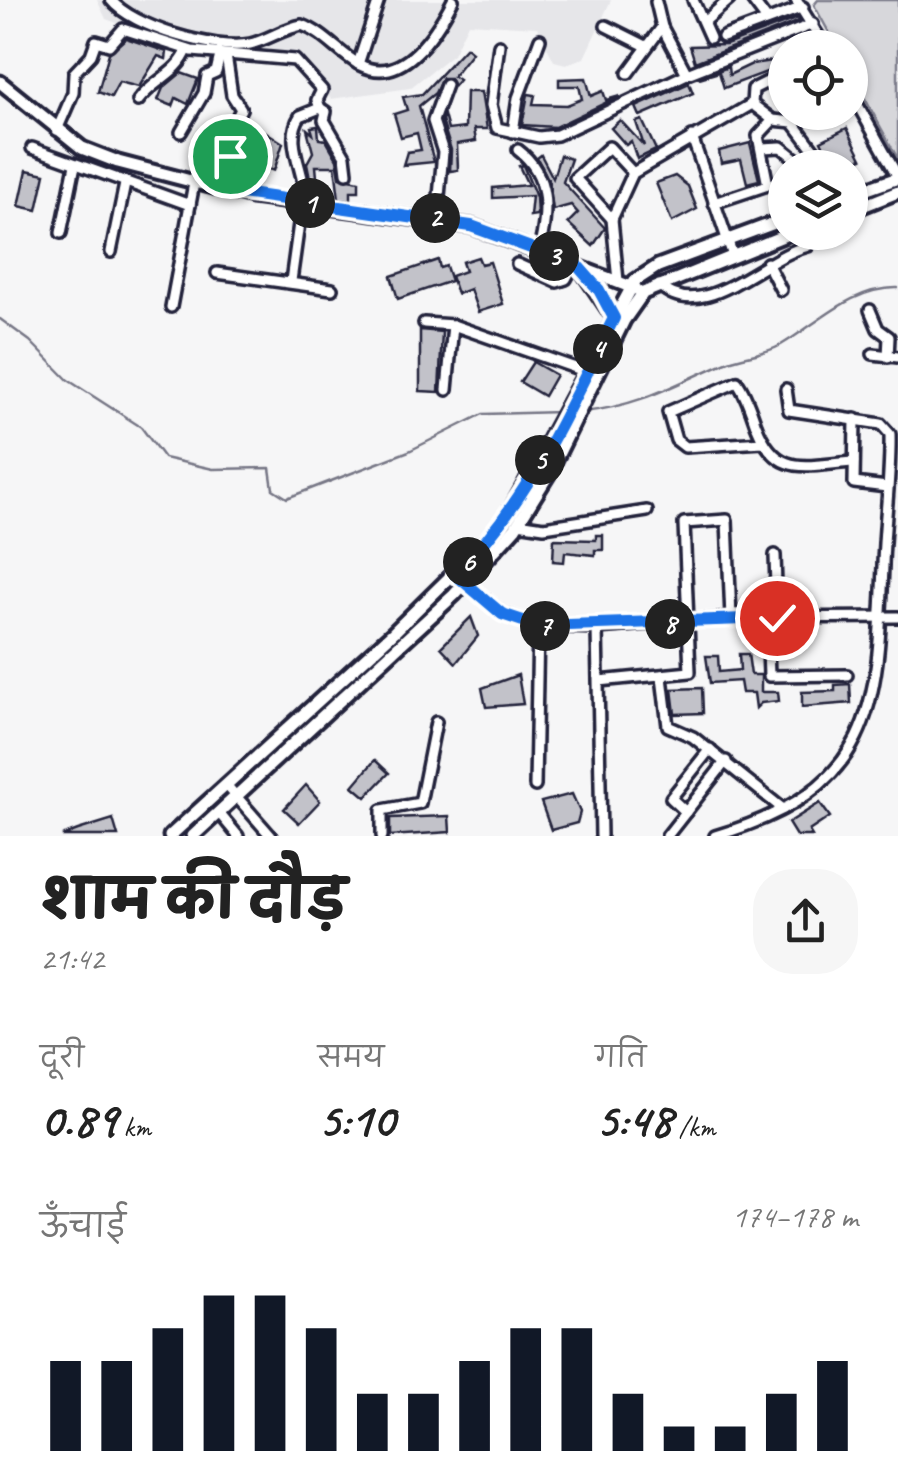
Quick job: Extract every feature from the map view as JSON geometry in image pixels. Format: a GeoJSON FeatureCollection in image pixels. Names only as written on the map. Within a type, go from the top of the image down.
{"type":"FeatureCollection","features":[{"type":"Feature","properties":{"kind":"main road"},"geometry":{"type":"LineString","coordinates":[[0,82],[82,148],[118,162],[221,190],[437,218],[540,250],[637,290],[768,242]]}},
{"type":"Feature","properties":{"kind":"main road"},"geometry":{"type":"LineString","coordinates":[[868,189],[898,178]]}},
{"type":"Feature","properties":{"kind":"main road"},"geometry":{"type":"LineString","coordinates":[[868,204],[898,192]]}},
{"type":"Feature","properties":{"kind":"main road"},"geometry":{"type":"LineString","coordinates":[[170,836],[232,792],[466,584],[518,523],[563,446],[587,372],[614,318],[658,266],[768,225]]}},
{"type":"Feature","properties":{"kind":"main road"},"geometry":{"type":"LineString","coordinates":[[576,264],[599,290],[614,318]]}},
{"type":"Feature","properties":{"kind":"main road"},"geometry":{"type":"LineString","coordinates":[[193,836],[219,813],[232,792],[509,517],[624,320],[637,290]]}},
{"type":"Feature","properties":{"kind":"street"},"geometry":{"type":"LineString","coordinates":[[111,0],[136,21],[223,43],[251,44],[302,25],[358,64],[379,69],[412,56],[429,41],[453,0]]}},
{"type":"Feature","properties":{"kind":"street"},"geometry":{"type":"LineString","coordinates":[[358,64],[379,0]]}},
{"type":"Feature","properties":{"kind":"street"},"geometry":{"type":"LineString","coordinates":[[693,0],[710,38]]}},
{"type":"Feature","properties":{"kind":"street"},"geometry":{"type":"LineString","coordinates":[[705,21],[729,0]]}},
{"type":"Feature","properties":{"kind":"street"},"geometry":{"type":"LineString","coordinates":[[752,0],[768,20]]}},
{"type":"Feature","properties":{"kind":"street"},"geometry":{"type":"LineString","coordinates":[[656,2],[662,27],[688,74]]}},
{"type":"Feature","properties":{"kind":"street"},"geometry":{"type":"LineString","coordinates":[[723,37],[800,3],[816,30]]}},
{"type":"Feature","properties":{"kind":"street"},"geometry":{"type":"LineString","coordinates":[[499,45],[491,105],[498,130],[539,137],[556,134],[688,74],[813,24]]}},
{"type":"Feature","properties":{"kind":"street"},"geometry":{"type":"LineString","coordinates":[[606,26],[646,46]]}},
{"type":"Feature","properties":{"kind":"street"},"geometry":{"type":"LineString","coordinates":[[628,73],[662,27]]}},
{"type":"Feature","properties":{"kind":"street"},"geometry":{"type":"LineString","coordinates":[[57,130],[73,93],[72,75],[91,55],[96,41],[111,44],[124,28],[187,50],[295,60],[322,89],[317,100],[326,112],[324,121],[345,156],[347,173]]}},
{"type":"Feature","properties":{"kind":"street"},"geometry":{"type":"LineString","coordinates":[[512,132],[518,98],[540,39]]}},
{"type":"Feature","properties":{"kind":"street"},"geometry":{"type":"LineString","coordinates":[[138,101],[152,84],[178,67],[187,50]]}},
{"type":"Feature","properties":{"kind":"street"},"geometry":{"type":"LineString","coordinates":[[180,132],[204,93],[207,76],[216,72],[223,55]]}},
{"type":"Feature","properties":{"kind":"street"},"geometry":{"type":"LineString","coordinates":[[221,190],[233,149],[230,131],[240,109],[232,95],[223,55]]}},
{"type":"Feature","properties":{"kind":"street"},"geometry":{"type":"LineString","coordinates":[[752,104],[753,89],[768,82]]}},
{"type":"Feature","properties":{"kind":"street"},"geometry":{"type":"LineString","coordinates":[[437,218],[443,154],[433,121],[446,86]]}},
{"type":"Feature","properties":{"kind":"street"},"geometry":{"type":"LineString","coordinates":[[752,104],[768,116]]}},
{"type":"Feature","properties":{"kind":"street"},"geometry":{"type":"LineString","coordinates":[[618,281],[612,219],[632,172],[752,104]]}},
{"type":"Feature","properties":{"kind":"street"},"geometry":{"type":"LineString","coordinates":[[292,281],[306,180],[296,161],[294,131],[300,116],[320,108]]}},
{"type":"Feature","properties":{"kind":"street"},"geometry":{"type":"LineString","coordinates":[[714,203],[768,184],[759,132],[768,124]]}},
{"type":"Feature","properties":{"kind":"street"},"geometry":{"type":"LineString","coordinates":[[868,124],[898,178]]}},
{"type":"Feature","properties":{"kind":"street"},"geometry":{"type":"LineString","coordinates":[[799,130],[814,150]]}},
{"type":"Feature","properties":{"kind":"street"},"geometry":{"type":"LineString","coordinates":[[692,137],[733,256]]}},
{"type":"Feature","properties":{"kind":"street"},"geometry":{"type":"LineString","coordinates":[[612,219],[576,178],[608,147],[632,172]]}},
{"type":"Feature","properties":{"kind":"street"},"geometry":{"type":"LineString","coordinates":[[32,148],[190,204]]}},
{"type":"Feature","properties":{"kind":"street"},"geometry":{"type":"LineString","coordinates":[[762,148],[785,150]]}},
{"type":"Feature","properties":{"kind":"street"},"geometry":{"type":"LineString","coordinates":[[518,150],[536,170],[546,200],[540,250]]}},
{"type":"Feature","properties":{"kind":"street"},"geometry":{"type":"LineString","coordinates":[[61,233],[75,165]]}},
{"type":"Feature","properties":{"kind":"street"},"geometry":{"type":"LineString","coordinates":[[171,307],[194,183]]}},
{"type":"Feature","properties":{"kind":"street"},"geometry":{"type":"LineString","coordinates":[[111,252],[125,184]]}},
{"type":"Feature","properties":{"kind":"street"},"geometry":{"type":"LineString","coordinates":[[658,285],[671,297],[692,300],[724,289],[767,263],[798,250]]}},
{"type":"Feature","properties":{"kind":"street"},"geometry":{"type":"LineString","coordinates":[[767,263],[781,290]]}},
{"type":"Feature","properties":{"kind":"street"},"geometry":{"type":"LineString","coordinates":[[517,264],[557,282],[566,279],[576,264]]}},
{"type":"Feature","properties":{"kind":"street"},"geometry":{"type":"LineString","coordinates":[[218,273],[332,289]]}},
{"type":"Feature","properties":{"kind":"street"},"geometry":{"type":"LineString","coordinates":[[870,310],[878,329],[889,337],[893,357],[873,354]]}},
{"type":"Feature","properties":{"kind":"street"},"geometry":{"type":"LineString","coordinates":[[424,323],[454,325],[587,372]]}},
{"type":"Feature","properties":{"kind":"street"},"geometry":{"type":"LineString","coordinates":[[447,390],[454,325]]}},
{"type":"Feature","properties":{"kind":"street"},"geometry":{"type":"LineString","coordinates":[[763,442],[685,447],[676,440],[668,412],[737,382],[763,442],[786,465],[854,462]]}},
{"type":"Feature","properties":{"kind":"street"},"geometry":{"type":"LineString","coordinates":[[715,836],[784,810],[829,775],[862,730],[876,694],[890,434],[881,424],[786,409],[786,388]]}},
{"type":"Feature","properties":{"kind":"street"},"geometry":{"type":"LineString","coordinates":[[855,419],[855,485],[887,488]]}},
{"type":"Feature","properties":{"kind":"street"},"geometry":{"type":"LineString","coordinates":[[518,523],[544,527],[647,510]]}},
{"type":"Feature","properties":{"kind":"street"},"geometry":{"type":"LineString","coordinates":[[598,682],[690,672],[684,522],[727,520],[731,618]]}},
{"type":"Feature","properties":{"kind":"street"},"geometry":{"type":"LineString","coordinates":[[884,538],[898,538]]}},
{"type":"Feature","properties":{"kind":"street"},"geometry":{"type":"LineString","coordinates":[[775,555],[769,676],[847,675]]}},
{"type":"Feature","properties":{"kind":"street"},"geometry":{"type":"LineString","coordinates":[[455,574],[502,614],[538,626],[597,628],[731,618],[898,617]]}},
{"type":"Feature","properties":{"kind":"street"},"geometry":{"type":"LineString","coordinates":[[535,786],[538,626]]}},
{"type":"Feature","properties":{"kind":"street"},"geometry":{"type":"LineString","coordinates":[[597,628],[602,836]]}},
{"type":"Feature","properties":{"kind":"street"},"geometry":{"type":"LineString","coordinates":[[662,677],[665,721],[710,748],[784,810]]}},
{"type":"Feature","properties":{"kind":"street"},"geometry":{"type":"LineString","coordinates":[[382,836],[382,810],[420,803],[436,722]]}},
{"type":"Feature","properties":{"kind":"street"},"geometry":{"type":"LineString","coordinates":[[686,812],[671,798],[710,748]]}},
{"type":"Feature","properties":{"kind":"street"},"geometry":{"type":"LineString","coordinates":[[667,836],[726,761]]}},
{"type":"Feature","properties":{"kind":"street"},"geometry":{"type":"LineString","coordinates":[[232,792],[271,836]]}},
{"type":"Feature","properties":{"kind":"street"},"geometry":{"type":"LineString","coordinates":[[219,813],[238,836]]}},
{"type":"Feature","properties":{"kind":"shaded area"},"geometry":{"type":"Polygon","coordinates":[[[97,0],[611,0],[584,58],[566,64],[554,61],[537,27],[468,23],[453,54],[410,88],[331,99],[299,61],[204,55],[106,19],[97,0]]]}},
{"type":"Feature","properties":{"kind":"shaded area"},"geometry":{"type":"Polygon","coordinates":[[[818,0],[898,0],[898,159],[868,104],[868,30],[828,30],[814,5],[818,0]]]}},
{"type":"Feature","properties":{"kind":"building"},"geometry":{"type":"Polygon","coordinates":[[[798,18],[799,21],[695,62],[690,46],[726,45],[798,18]]]}},
{"type":"Feature","properties":{"kind":"building"},"geometry":{"type":"Polygon","coordinates":[[[126,38],[167,52],[166,59],[158,56],[139,87],[119,82],[111,97],[98,92],[109,53],[126,38]]]}},
{"type":"Feature","properties":{"kind":"building"},"geometry":{"type":"Polygon","coordinates":[[[466,47],[472,52],[453,76],[459,80],[454,86],[450,78],[442,78],[435,93],[419,106],[434,162],[403,165],[407,152],[421,150],[417,133],[401,137],[394,114],[407,110],[403,97],[422,94],[466,47]]]}},
{"type":"Feature","properties":{"kind":"building"},"geometry":{"type":"Polygon","coordinates":[[[768,62],[768,71],[724,88],[719,72],[699,78],[728,67],[729,75],[768,62]]]}},
{"type":"Feature","properties":{"kind":"building"},"geometry":{"type":"Polygon","coordinates":[[[181,73],[198,79],[188,104],[176,98],[173,106],[158,100],[163,88],[181,73]]]}},
{"type":"Feature","properties":{"kind":"building"},"geometry":{"type":"Polygon","coordinates":[[[586,78],[591,96],[603,91],[606,100],[620,96],[555,127],[522,125],[528,94],[535,95],[533,104],[567,105],[582,99],[579,86],[559,86],[559,79],[586,78]]]}},
{"type":"Feature","properties":{"kind":"building"},"geometry":{"type":"Polygon","coordinates":[[[689,83],[693,93],[640,116],[636,107],[689,83]]]}},
{"type":"Feature","properties":{"kind":"building"},"geometry":{"type":"Polygon","coordinates":[[[466,92],[481,92],[487,129],[474,129],[476,141],[457,144],[458,170],[450,171],[451,150],[442,121],[444,115],[448,130],[465,128],[466,92]]]}},
{"type":"Feature","properties":{"kind":"building"},"geometry":{"type":"Polygon","coordinates":[[[620,120],[644,146],[636,122],[642,120],[656,150],[637,159],[631,141],[626,145],[611,128],[620,120]]]}},
{"type":"Feature","properties":{"kind":"building"},"geometry":{"type":"Polygon","coordinates":[[[318,126],[319,139],[326,140],[337,159],[340,177],[359,181],[359,191],[351,191],[351,200],[339,199],[335,166],[316,166],[318,188],[312,188],[307,163],[313,152],[307,129],[313,134],[311,127],[318,126]]]}},
{"type":"Feature","properties":{"kind":"building"},"geometry":{"type":"Polygon","coordinates":[[[848,130],[858,150],[825,150],[821,141],[848,130]]]}},
{"type":"Feature","properties":{"kind":"building"},"geometry":{"type":"Polygon","coordinates":[[[266,132],[283,143],[274,171],[263,167],[267,155],[259,152],[266,132]]]}},
{"type":"Feature","properties":{"kind":"building"},"geometry":{"type":"Polygon","coordinates":[[[750,143],[759,180],[747,183],[741,159],[721,163],[719,151],[750,143]]]}},
{"type":"Feature","properties":{"kind":"building"},"geometry":{"type":"Polygon","coordinates":[[[541,155],[553,178],[560,155],[571,159],[563,182],[605,228],[593,246],[568,223],[578,213],[571,205],[553,210],[549,181],[537,158],[541,155]]]}},
{"type":"Feature","properties":{"kind":"building"},"geometry":{"type":"Polygon","coordinates":[[[523,165],[536,197],[537,215],[530,216],[532,196],[493,198],[493,188],[528,185],[519,166],[523,165]]]}},
{"type":"Feature","properties":{"kind":"building"},"geometry":{"type":"Polygon","coordinates":[[[27,170],[45,174],[37,210],[19,206],[27,170]]]}},
{"type":"Feature","properties":{"kind":"building"},"geometry":{"type":"Polygon","coordinates":[[[675,176],[688,186],[697,209],[672,222],[656,183],[675,176]]]}},
{"type":"Feature","properties":{"kind":"building"},"geometry":{"type":"Polygon","coordinates":[[[478,257],[481,264],[490,262],[503,304],[478,312],[470,289],[457,294],[451,276],[465,271],[462,262],[478,257]]]}},
{"type":"Feature","properties":{"kind":"building"},"geometry":{"type":"Polygon","coordinates":[[[438,260],[440,268],[446,266],[451,281],[398,299],[391,276],[438,260]]]}},
{"type":"Feature","properties":{"kind":"building"},"geometry":{"type":"Polygon","coordinates":[[[420,330],[442,332],[439,392],[420,391],[420,330]]]}},
{"type":"Feature","properties":{"kind":"building"},"geometry":{"type":"Polygon","coordinates":[[[533,362],[556,375],[544,396],[520,382],[533,362]]]}},
{"type":"Feature","properties":{"kind":"building"},"geometry":{"type":"Polygon","coordinates":[[[596,535],[603,535],[603,550],[595,550],[595,555],[565,552],[564,562],[553,561],[554,539],[596,540],[596,535]]]}},
{"type":"Feature","properties":{"kind":"building"},"geometry":{"type":"Polygon","coordinates":[[[471,617],[478,636],[456,663],[441,647],[471,617]]]}},
{"type":"Feature","properties":{"kind":"building"},"geometry":{"type":"Polygon","coordinates":[[[739,654],[748,654],[751,675],[761,675],[761,692],[778,692],[779,701],[761,703],[756,708],[754,693],[742,693],[740,681],[710,683],[706,656],[718,656],[719,672],[740,670],[739,654]]]}},
{"type":"Feature","properties":{"kind":"building"},"geometry":{"type":"Polygon","coordinates":[[[518,675],[523,704],[486,707],[482,688],[518,675]]]}},
{"type":"Feature","properties":{"kind":"building"},"geometry":{"type":"Polygon","coordinates":[[[850,684],[851,703],[802,707],[802,692],[835,691],[835,685],[850,684]]]}},
{"type":"Feature","properties":{"kind":"building"},"geometry":{"type":"Polygon","coordinates":[[[702,688],[703,713],[675,714],[672,689],[702,688]]]}},
{"type":"Feature","properties":{"kind":"building"},"geometry":{"type":"Polygon","coordinates":[[[375,760],[389,773],[366,797],[353,786],[375,760]]]}},
{"type":"Feature","properties":{"kind":"building"},"geometry":{"type":"Polygon","coordinates":[[[306,785],[320,801],[299,823],[284,809],[306,785]]]}},
{"type":"Feature","properties":{"kind":"building"},"geometry":{"type":"Polygon","coordinates":[[[572,794],[580,812],[577,823],[551,830],[541,802],[572,794]]]}},
{"type":"Feature","properties":{"kind":"building"},"geometry":{"type":"Polygon","coordinates":[[[820,803],[830,817],[809,831],[812,836],[796,836],[788,823],[820,803]]]}},
{"type":"Feature","properties":{"kind":"building"},"geometry":{"type":"Polygon","coordinates":[[[449,816],[450,832],[390,836],[390,818],[449,816]]]}},
{"type":"Feature","properties":{"kind":"building"},"geometry":{"type":"Polygon","coordinates":[[[113,819],[118,836],[62,836],[78,830],[113,819]]]}},
{"type":"Feature","properties":{"kind":"waterway"},"geometry":{"type":"LineString","coordinates":[[583,412],[641,399],[729,361],[775,348],[850,300],[865,293],[898,288]]}},
{"type":"Feature","properties":{"kind":"waterway"},"geometry":{"type":"LineString","coordinates":[[0,319],[30,341],[68,380],[141,427],[164,458],[213,469],[270,468],[273,489],[287,498],[409,451],[483,414],[560,412]]}},
{"type":"Feature","properties":{"kind":"route"},"geometry":{"type":"LineString","coordinates":[[230,156],[221,190],[437,218],[471,226],[577,265],[599,290],[614,318],[587,372],[509,517],[455,574],[490,605],[502,614],[538,626],[597,628],[777,618]]}}]}
